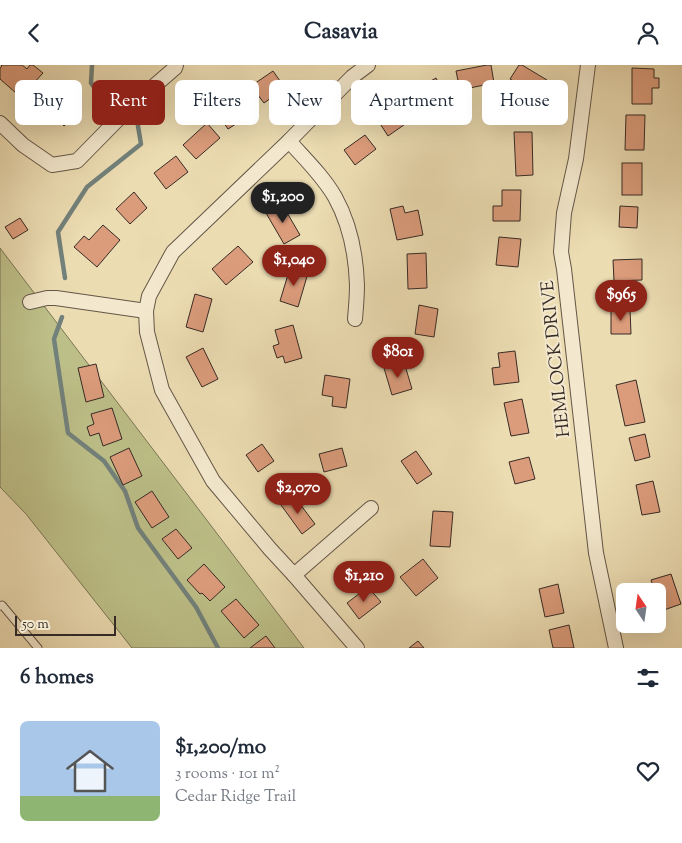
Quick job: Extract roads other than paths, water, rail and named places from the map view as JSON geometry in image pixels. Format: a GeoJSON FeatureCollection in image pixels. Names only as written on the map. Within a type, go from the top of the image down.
{"type":"FeatureCollection","features":[{"type":"Feature","properties":{"kind":"street"},"geometry":{"type":"LineString","coordinates":[[0,123],[23,145],[52,165],[77,161],[131,106],[175,68],[176,65]]}},
{"type":"Feature","properties":{"kind":"street"},"geometry":{"type":"LineString","coordinates":[[357,648],[213,481],[162,390],[147,332],[146,311],[149,296],[173,252],[289,141],[352,77],[368,65]]}},
{"type":"Feature","properties":{"kind":"street","name":"HEMLOCK DRIVE"},"geometry":{"type":"LineString","coordinates":[[588,65],[576,159],[564,213],[561,252],[596,553],[616,648]]}},
{"type":"Feature","properties":{"kind":"street"},"geometry":{"type":"LineString","coordinates":[[289,141],[325,182],[343,214],[351,236],[355,258],[357,285],[355,319]]}},
{"type":"Feature","properties":{"kind":"street"},"geometry":{"type":"LineString","coordinates":[[30,302],[56,297],[146,311]]}},
{"type":"Feature","properties":{"kind":"street"},"geometry":{"type":"LineString","coordinates":[[294,575],[370,508]]}},
{"type":"Feature","properties":{"kind":"lane"},"geometry":{"type":"LineString","coordinates":[[1,603],[38,648]]}},
{"type":"Feature","properties":{"kind":"waterway"},"geometry":{"type":"LineString","coordinates":[[92,65],[92,84]]}},
{"type":"Feature","properties":{"kind":"waterway"},"geometry":{"type":"LineString","coordinates":[[65,278],[58,232],[87,187],[141,144],[138,125]]}},
{"type":"Feature","properties":{"kind":"waterway"},"geometry":{"type":"LineString","coordinates":[[62,317],[54,339],[68,433],[104,461],[125,491],[138,528],[196,607],[218,648]]}}]}
